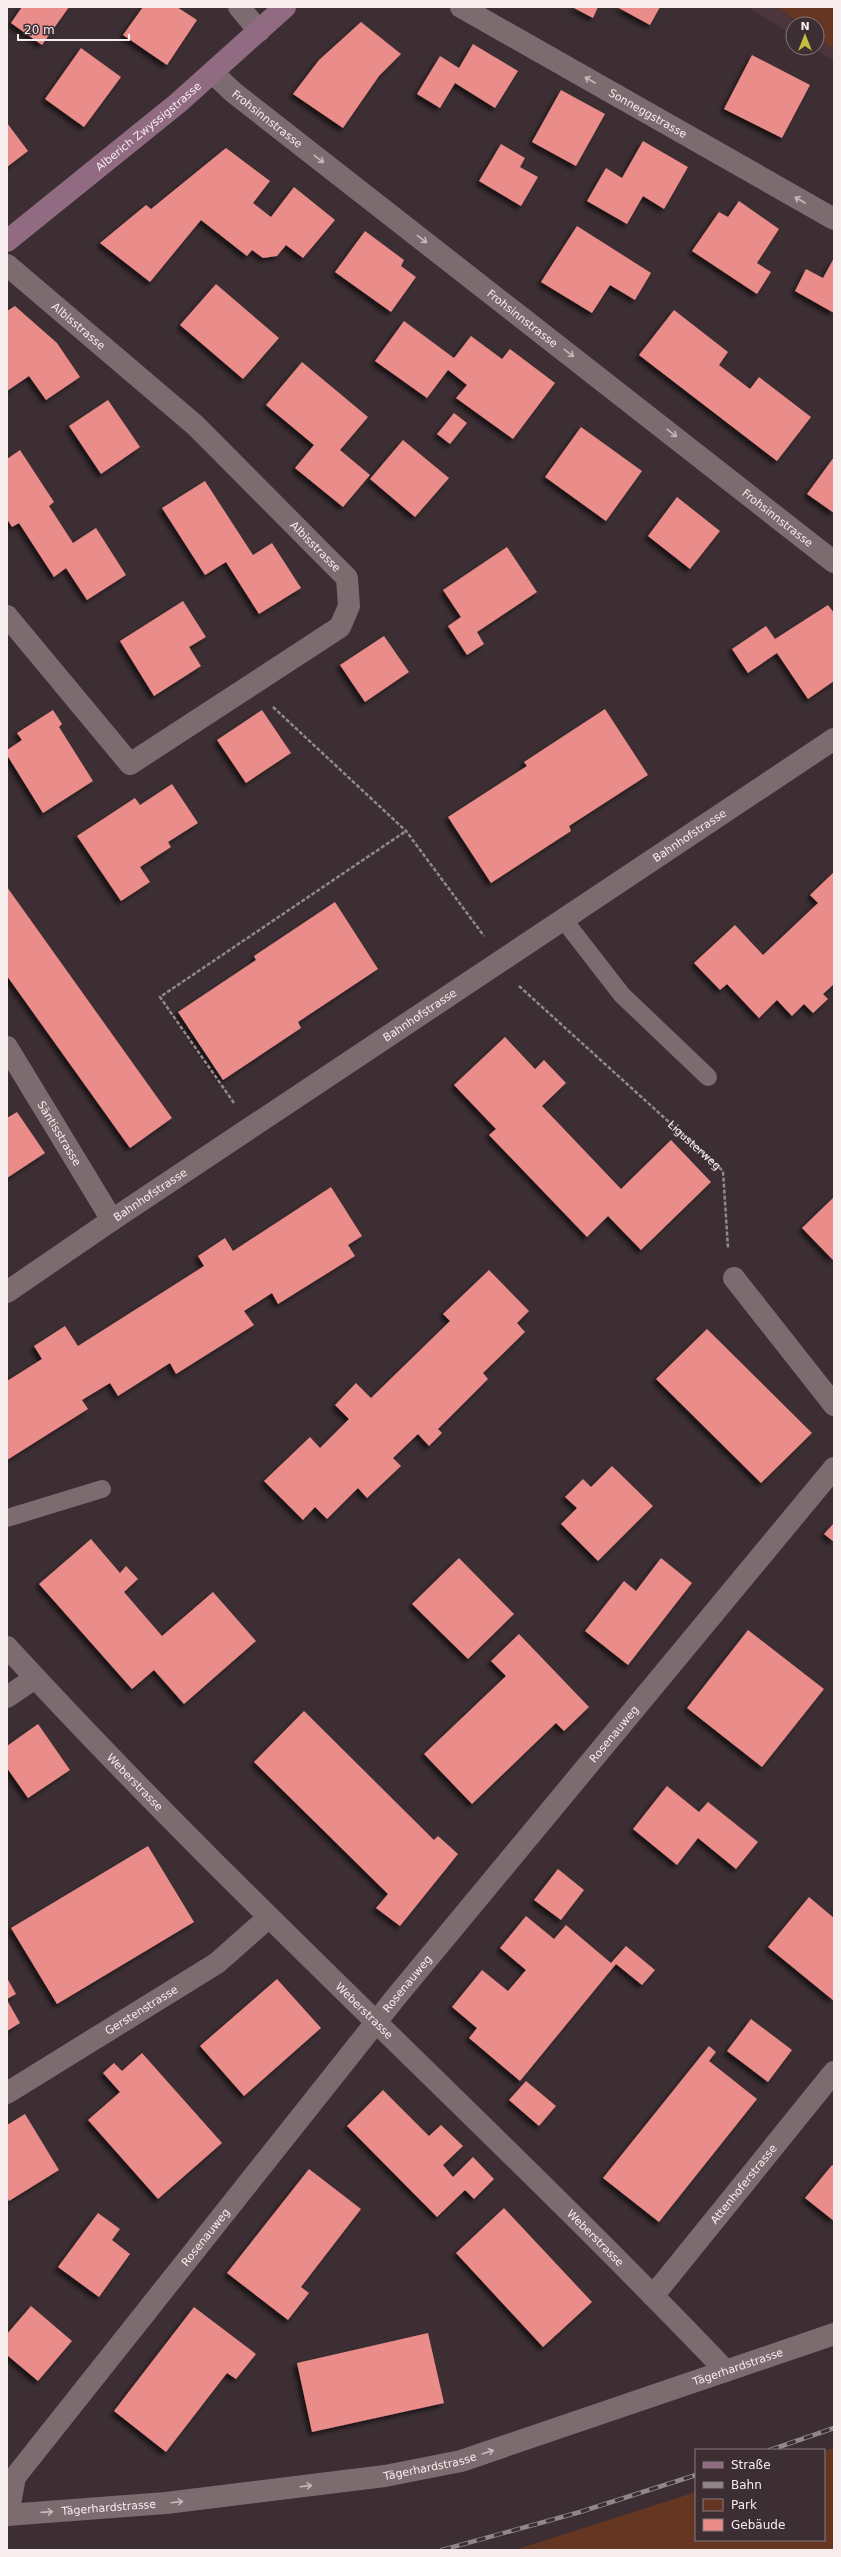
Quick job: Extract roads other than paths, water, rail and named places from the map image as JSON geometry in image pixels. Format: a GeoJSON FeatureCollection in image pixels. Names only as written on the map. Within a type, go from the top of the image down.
{"type":"FeatureCollection","features":[{"type":"Feature","properties":{"kind":"street"},"geometry":{"type":"LineString","coordinates":[[240,7],[259,31]]}},
{"type":"Feature","properties":{"kind":"street","name":"Alberich Zwyssigstrasse"},"geometry":{"type":"LineString","coordinates":[[7,241],[213,73],[285,7]]}},
{"type":"Feature","properties":{"kind":"street","name":"Sonneggstrasse"},"geometry":{"type":"LineString","coordinates":[[465,9],[834,219]]}},
{"type":"Feature","properties":{"kind":"street","name":"Frohsinnstrasse"},"geometry":{"type":"LineString","coordinates":[[213,73],[233,92],[793,528],[834,562]]}},
{"type":"Feature","properties":{"kind":"street","name":"Albisstrasse"},"geometry":{"type":"LineString","coordinates":[[7,264],[195,425],[347,578],[349,606],[340,627],[130,764],[7,616]]}},
{"type":"Feature","properties":{"kind":"street","name":"Bahnhofstrasse"},"geometry":{"type":"LineString","coordinates":[[7,1292],[112,1220],[834,739]]}},
{"type":"Feature","properties":{"kind":"street","name":"Säntisstrasse"},"geometry":{"type":"LineString","coordinates":[[7,1047],[112,1220]]}},
{"type":"Feature","properties":{"kind":"street"},"geometry":{"type":"LineString","coordinates":[[734,1278],[834,1405]]}},
{"type":"Feature","properties":{"kind":"street","name":"Rosenauweg"},"geometry":{"type":"LineString","coordinates":[[8,2515],[14,2477],[377,2021],[834,1468]]}},
{"type":"Feature","properties":{"kind":"street","name":"Weberstrasse"},"geometry":{"type":"LineString","coordinates":[[7,1647],[35,1678],[269,1917],[377,2021],[653,2296],[726,2371]]}},
{"type":"Feature","properties":{"kind":"street"},"geometry":{"type":"LineString","coordinates":[[7,1697],[35,1678]]}},
{"type":"Feature","properties":{"kind":"street","name":"Gerstenstrasse"},"geometry":{"type":"LineString","coordinates":[[7,2092],[217,1964],[269,1917]]}},
{"type":"Feature","properties":{"kind":"street","name":"Attenhoferstrasse"},"geometry":{"type":"LineString","coordinates":[[653,2296],[834,2072]]}},
{"type":"Feature","properties":{"kind":"street","name":"Tägerhardstrasse"},"geometry":{"type":"LineString","coordinates":[[8,2515],[166,2503],[385,2476],[461,2462],[834,2334]]}},
{"type":"Feature","properties":{"kind":"lane"},"geometry":{"type":"LineString","coordinates":[[563,919],[622,995],[708,1077]]}},
{"type":"Feature","properties":{"kind":"lane"},"geometry":{"type":"LineString","coordinates":[[7,1518],[102,1489]]}},
{"type":"Feature","properties":{"kind":"railway"},"geometry":{"type":"LineString","coordinates":[[773,2449],[834,2428]]}},
{"type":"Feature","properties":{"kind":"railway"},"geometry":{"type":"LineString","coordinates":[[442,2550],[580,2512],[695,2475]]}}]}
